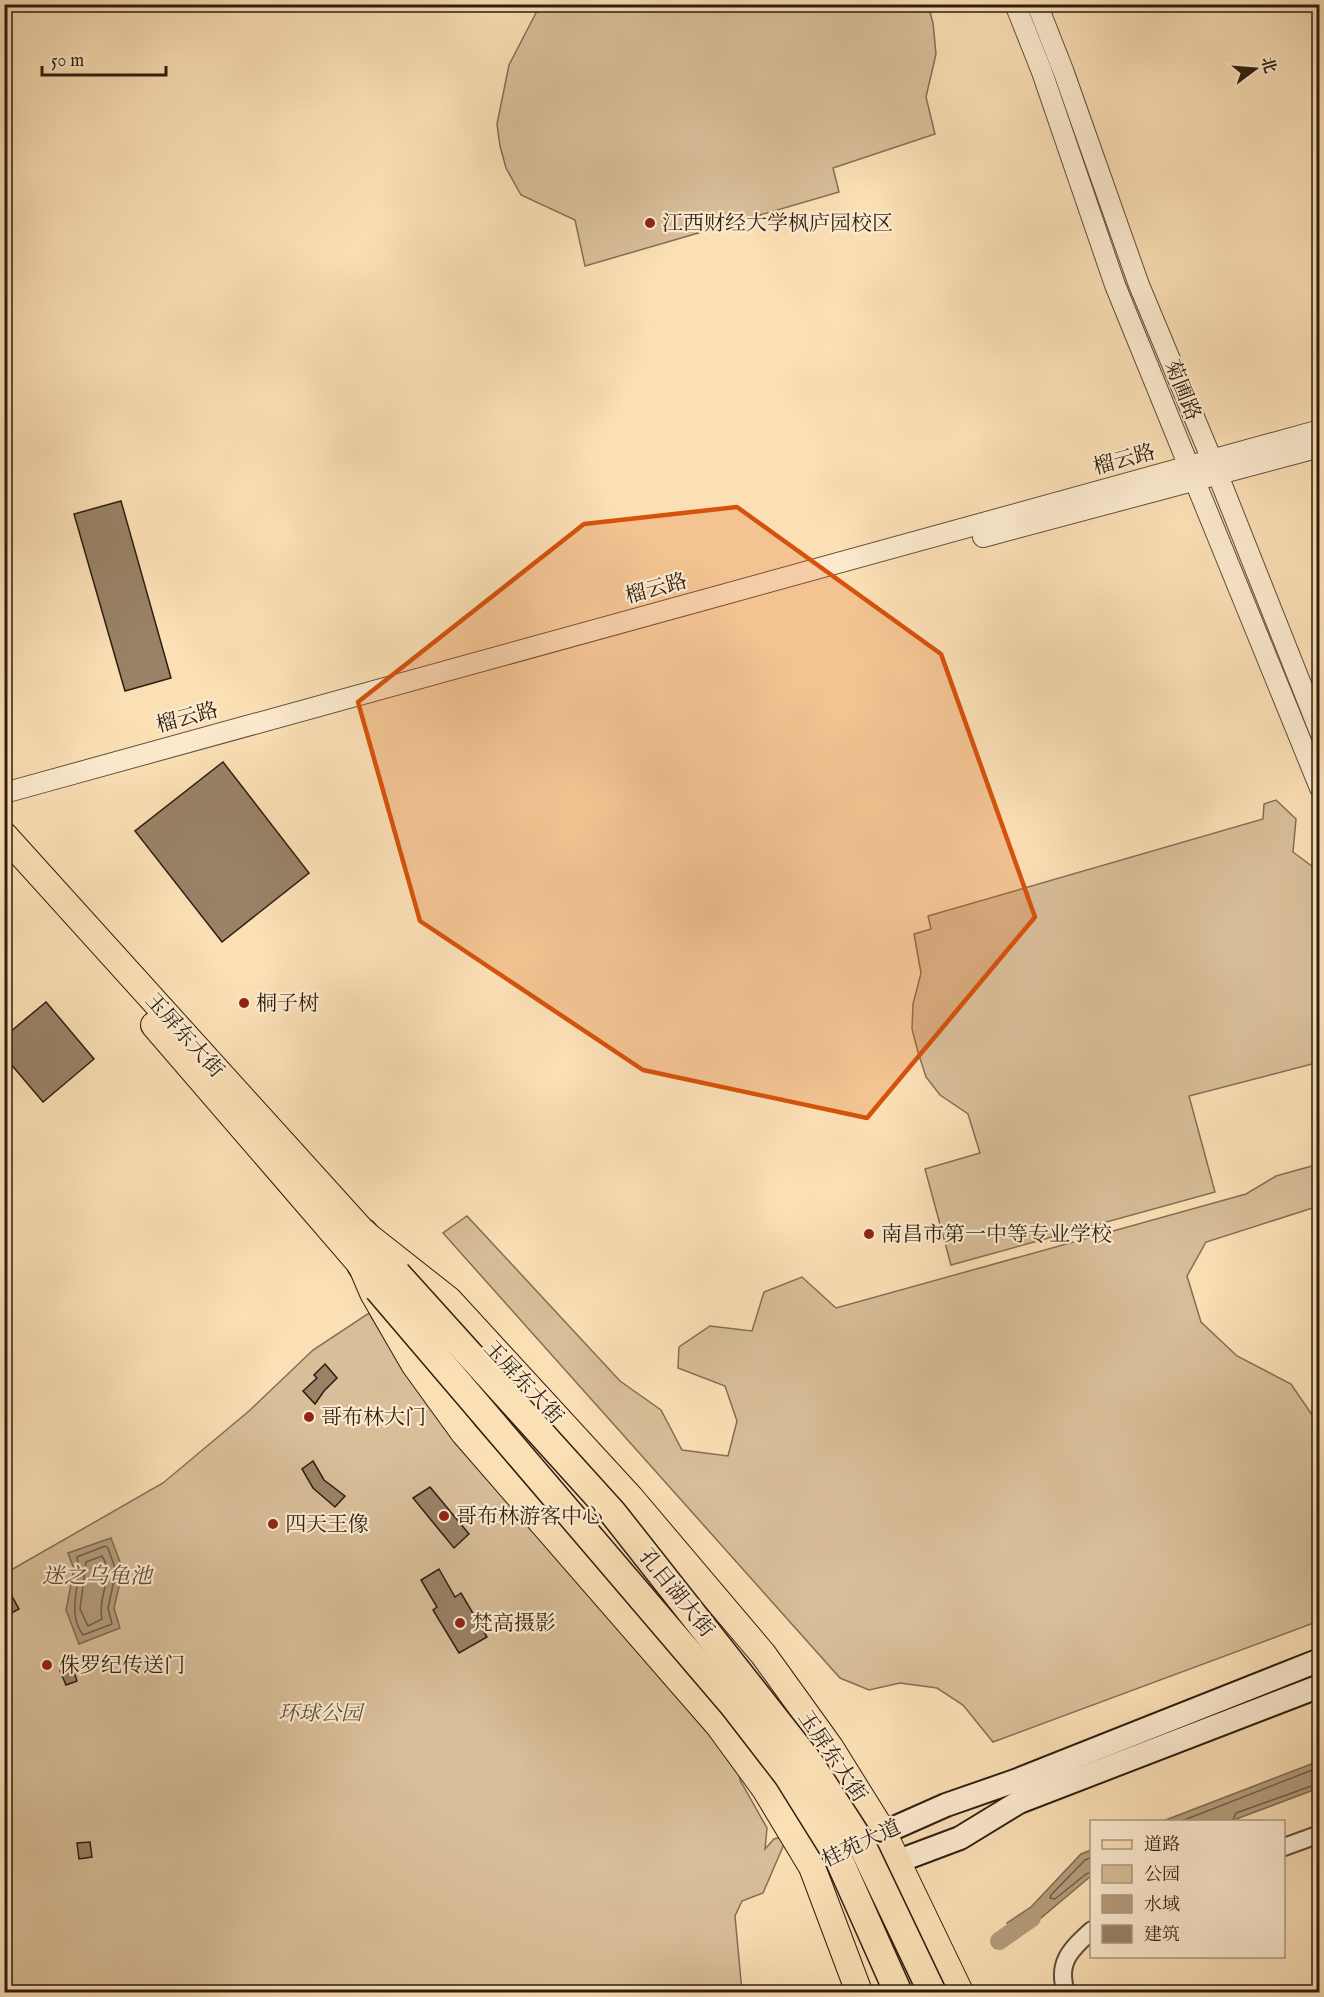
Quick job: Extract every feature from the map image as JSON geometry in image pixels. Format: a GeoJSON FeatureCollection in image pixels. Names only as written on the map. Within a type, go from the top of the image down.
{"type":"FeatureCollection","features":[{"type":"Feature","properties":{"kind":"highway","name":"孔目湖大街"},"geometry":{"type":"LineString","coordinates":[[364,1233],[388,1281],[734,1706],[788,1776],[836,1853],[898,1992]]}},
{"type":"Feature","properties":{"kind":"highway","name":"孔目湖大街"},"geometry":{"type":"LineString","coordinates":[[361,1266],[388,1281],[613,1513],[809,1761],[860,1841],[932,1992]]}},
{"type":"Feature","properties":{"kind":"main road","name":"玉屏东大街"},"geometry":{"type":"LineString","coordinates":[[4,835],[364,1233],[448,1300],[630,1497],[763,1654],[830,1747],[883,1832],[960,1992]]}},
{"type":"Feature","properties":{"kind":"main road","name":"玉屏东大街"},"geometry":{"type":"LineString","coordinates":[[4,857],[361,1266],[373,1293],[414,1364],[464,1433],[719,1726],[765,1789],[812,1867],[859,1992]]}},
{"type":"Feature","properties":{"kind":"main road","name":"桂苑大道"},"geometry":{"type":"LineString","coordinates":[[812,1867],[883,1832],[946,1805],[1015,1781],[1320,1660]]}},
{"type":"Feature","properties":{"kind":"main road","name":"桂苑大道"},"geometry":{"type":"LineString","coordinates":[[812,1867],[856,1876],[898,1862],[960,1838],[1018,1802],[1320,1686]]}},
{"type":"Feature","properties":{"kind":"street","name":"菊圃路"},"geometry":{"type":"LineString","coordinates":[[1015,4],[1042,72],[1115,285],[1320,788]]}},
{"type":"Feature","properties":{"kind":"street","name":"菊圃路"},"geometry":{"type":"LineString","coordinates":[[1037,4],[1063,70],[1139,285],[1215,467],[1320,732]]}},
{"type":"Feature","properties":{"kind":"street","name":"榴云路"},"geometry":{"type":"LineString","coordinates":[[1215,467],[1320,430]]}},
{"type":"Feature","properties":{"kind":"street","name":"榴云路"},"geometry":{"type":"LineString","coordinates":[[4,793],[1190,473],[1320,447]]}},
{"type":"Feature","properties":{"kind":"street","name":"榴云路"},"geometry":{"type":"LineString","coordinates":[[4,802],[1190,473]]}},
{"type":"Feature","properties":{"kind":"street"},"geometry":{"type":"LineString","coordinates":[[1285,1847],[1320,1834]]}},
{"type":"Feature","properties":{"kind":"street"},"geometry":{"type":"LineString","coordinates":[[1066,1992],[1061,1978],[1069,1952],[1090,1932]]}},
{"type":"Feature","properties":{"kind":"highlighted area"},"geometry":{"type":"Polygon","coordinates":[[[737,507],[941,654],[1035,917],[867,1118],[643,1070],[420,921],[358,702],[584,524],[737,507]]]}},
{"type":"Feature","properties":{"kind":"green space"},"geometry":{"type":"Polygon","coordinates":[[[553,4],[928,5],[933,23],[936,54],[926,97],[935,134],[833,168],[839,192],[585,266],[575,220],[521,195],[506,168],[497,124],[509,65],[538,9],[553,4]]]}},
{"type":"Feature","properties":{"kind":"green space"},"geometry":{"type":"Polygon","coordinates":[[[1276,800],[1296,819],[1293,852],[1313,867],[1319,877],[1320,1040],[1313,1047],[1316,1063],[1189,1096],[1215,1192],[951,1265],[925,1169],[980,1153],[968,1114],[940,1095],[926,1077],[918,1052],[912,1029],[913,1004],[921,973],[914,934],[931,929],[928,916],[1263,819],[1264,804],[1276,800]]]}},
{"type":"Feature","properties":{"kind":"green space"},"geometry":{"type":"Polygon","coordinates":[[[1319,1164],[1319,1206],[1206,1242],[1187,1276],[1201,1322],[1237,1356],[1291,1384],[1319,1425],[1319,1621],[993,1742],[963,1705],[937,1688],[900,1683],[869,1690],[840,1678],[443,1233],[467,1216],[620,1381],[661,1410],[682,1450],[728,1456],[737,1421],[725,1386],[678,1368],[679,1347],[710,1326],[752,1331],[764,1292],[802,1277],[836,1308],[1246,1194],[1276,1176],[1319,1164]]]}},
{"type":"Feature","properties":{"kind":"green space","name":"环球公园"},"geometry":{"type":"Polygon","coordinates":[[[369,1313],[405,1372],[739,1767],[740,1780],[767,1828],[765,1849],[774,1839],[788,1835],[763,1893],[742,1901],[735,1916],[742,1992],[5,1992],[4,1574],[163,1483],[249,1411],[313,1350],[369,1313]]]}},
{"type":"Feature","properties":{"kind":"water","name":"迷之乌龟池"},"geometry":{"type":"Polygon","coordinates":[[[111,1538],[123,1570],[114,1608],[120,1628],[79,1644],[66,1610],[74,1569],[68,1553],[111,1538]]]}},
{"type":"Feature","properties":{"kind":"water"},"geometry":{"type":"Polygon","coordinates":[[[1319,1761],[1319,1788],[1234,1820],[1166,1820],[1319,1761]]]}},
{"type":"Feature","properties":{"kind":"water"},"geometry":{"type":"Polygon","coordinates":[[[1090,1850],[1090,1877],[1016,1939],[1007,1923],[1031,1907],[1081,1854],[1090,1850]]]}},
{"type":"Feature","properties":{"kind":"building"},"geometry":{"type":"Polygon","coordinates":[[[121,501],[171,678],[125,691],[74,514],[121,501]]]}},
{"type":"Feature","properties":{"kind":"building"},"geometry":{"type":"Polygon","coordinates":[[[223,762],[309,873],[222,942],[135,831],[223,762]]]}},
{"type":"Feature","properties":{"kind":"building"},"geometry":{"type":"Polygon","coordinates":[[[46,1002],[94,1059],[43,1102],[4,1056],[4,1037],[46,1002]]]}},
{"type":"Feature","properties":{"kind":"building"},"geometry":{"type":"Polygon","coordinates":[[[325,1364],[337,1378],[315,1404],[303,1391],[317,1378],[314,1375],[325,1364]]]}},
{"type":"Feature","properties":{"kind":"building"},"geometry":{"type":"Polygon","coordinates":[[[313,1461],[324,1480],[345,1496],[335,1507],[313,1488],[302,1469],[313,1461]]]}},
{"type":"Feature","properties":{"kind":"building"},"geometry":{"type":"Polygon","coordinates":[[[430,1487],[469,1534],[454,1548],[413,1498],[430,1487]]]}},
{"type":"Feature","properties":{"kind":"building","name":"梵高摄影"},"geometry":{"type":"Polygon","coordinates":[[[439,1569],[455,1597],[461,1593],[487,1637],[459,1653],[433,1610],[437,1607],[421,1580],[439,1569]]]}},
{"type":"Feature","properties":{"kind":"building"},"geometry":{"type":"Polygon","coordinates":[[[4,1582],[19,1609],[4,1617],[4,1582]]]}},
{"type":"Feature","properties":{"kind":"building"},"geometry":{"type":"Polygon","coordinates":[[[72,1666],[77,1681],[66,1685],[60,1671],[72,1666]]]}},
{"type":"Feature","properties":{"kind":"building"},"geometry":{"type":"Polygon","coordinates":[[[90,1842],[92,1857],[79,1859],[77,1843],[90,1842]]]}},
{"type":"Feature","properties":{"kind":"waterway"},"geometry":{"type":"LineString","coordinates":[[999,1941],[1032,1918]]}},
{"type":"Feature","properties":{"kind":"place","name":"江西财经大学枫庐园校区"},"geometry":{"type":"Point","coordinates":[650,223]}},
{"type":"Feature","properties":{"kind":"place","name":"桐子树"},"geometry":{"type":"Point","coordinates":[244,1003]}},
{"type":"Feature","properties":{"kind":"place","name":"南昌市第一中等专业学校"},"geometry":{"type":"Point","coordinates":[869,1234]}},
{"type":"Feature","properties":{"kind":"place","name":"哥布林大门"},"geometry":{"type":"Point","coordinates":[309,1417]}},
{"type":"Feature","properties":{"kind":"place","name":"哥布林游客中心"},"geometry":{"type":"Point","coordinates":[444,1516]}},
{"type":"Feature","properties":{"kind":"place","name":"四天王像"},"geometry":{"type":"Point","coordinates":[273,1524]}},
{"type":"Feature","properties":{"kind":"place","name":"梵高摄影"},"geometry":{"type":"Point","coordinates":[460,1623]}},
{"type":"Feature","properties":{"kind":"place","name":"侏罗纪传送门"},"geometry":{"type":"Point","coordinates":[47,1665]}}]}
